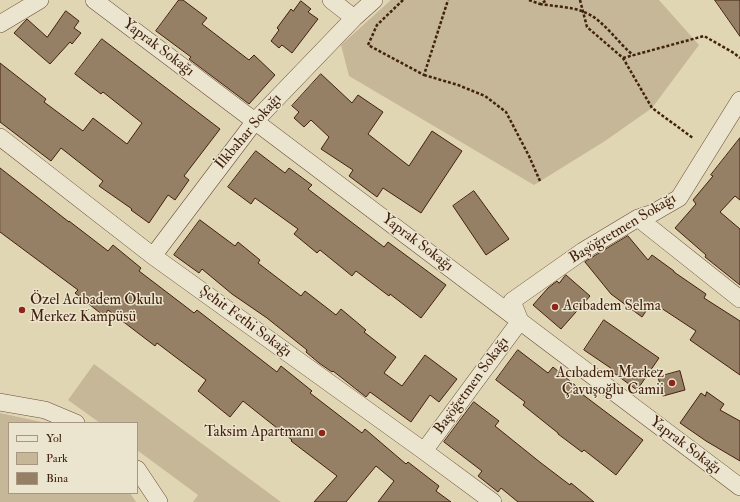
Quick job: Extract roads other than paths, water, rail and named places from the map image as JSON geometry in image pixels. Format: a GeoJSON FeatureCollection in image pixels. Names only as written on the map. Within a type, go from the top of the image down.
{"type":"FeatureCollection","features":[{"type":"Feature","properties":{"kind":"street"},"geometry":{"type":"LineString","coordinates":[[0,24],[40,0]]}},
{"type":"Feature","properties":{"kind":"street","name":"Yaprak Sokağı"},"geometry":{"type":"LineString","coordinates":[[94,0],[740,487]]}},
{"type":"Feature","properties":{"kind":"street"},"geometry":{"type":"LineString","coordinates":[[331,0],[354,18]]}},
{"type":"Feature","properties":{"kind":"street","name":"İlkbahar Sokağı"},"geometry":{"type":"LineString","coordinates":[[153,256],[255,120],[354,18],[374,0]]}},
{"type":"Feature","properties":{"kind":"street","name":"Başöğretmen Sokağı"},"geometry":{"type":"LineString","coordinates":[[520,321],[512,301],[583,251],[638,218],[653,213],[678,198],[739,104]]}},
{"type":"Feature","properties":{"kind":"street","name":"Şehit Fethi Sokağı"},"geometry":{"type":"LineString","coordinates":[[0,137],[153,256],[493,502]]}},
{"type":"Feature","properties":{"kind":"street"},"geometry":{"type":"LineString","coordinates":[[638,218],[740,299]]}},
{"type":"Feature","properties":{"kind":"street","name":"Başöğetmen Sokağı"},"geometry":{"type":"LineString","coordinates":[[424,451],[520,321]]}},
{"type":"Feature","properties":{"kind":"street"},"geometry":{"type":"LineString","coordinates":[[0,402],[45,410],[74,422]]}},
{"type":"Feature","properties":{"kind":"street"},"geometry":{"type":"LineString","coordinates":[[138,470],[159,502]]}},
{"type":"Feature","properties":{"kind":"place","name":"Acıbadem Selma"},"geometry":{"type":"Point","coordinates":[555,307]}},
{"type":"Feature","properties":{"kind":"place","name":"Özel Acıbadem Okulu Merkez Kampüsü"},"geometry":{"type":"Point","coordinates":[22,310]}},
{"type":"Feature","properties":{"kind":"place","name":"Acıbadem Merkez Çavuşoğlu Camii"},"geometry":{"type":"Point","coordinates":[672,383]}},
{"type":"Feature","properties":{"kind":"place","name":"Taksim Apartmanı"},"geometry":{"type":"Point","coordinates":[322,433]}}]}
